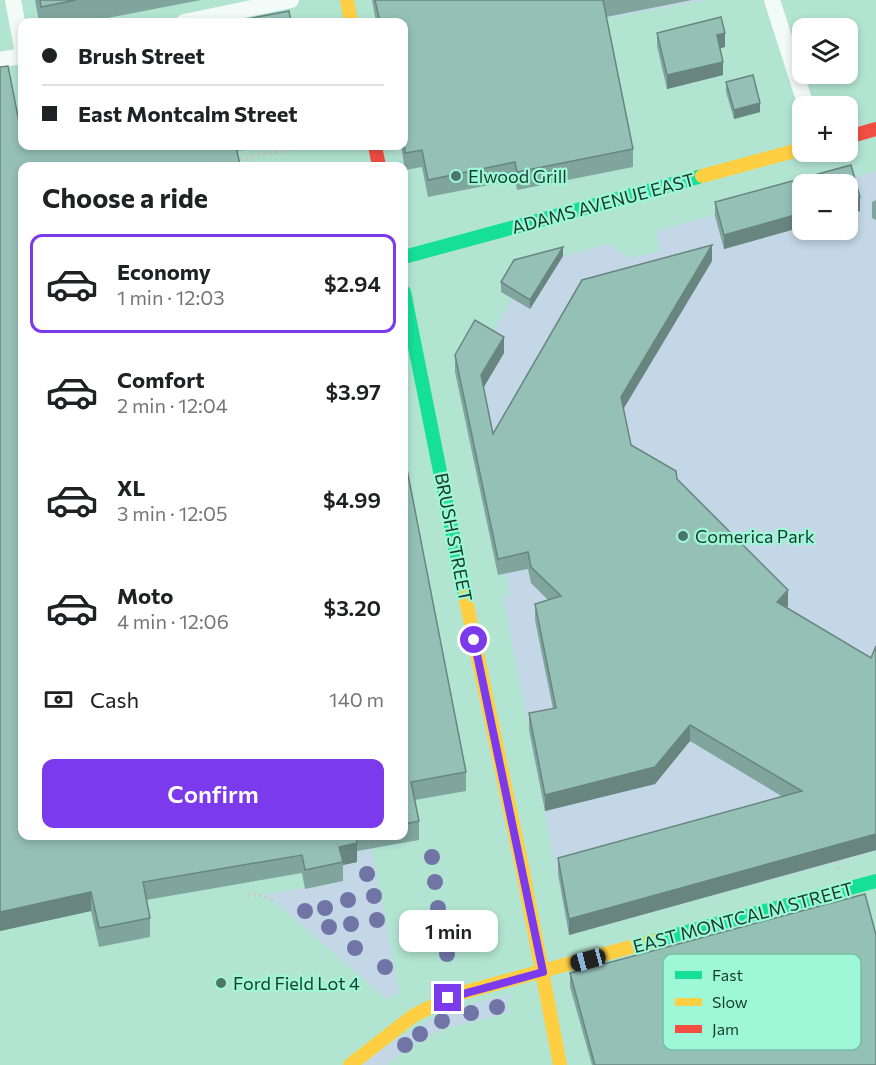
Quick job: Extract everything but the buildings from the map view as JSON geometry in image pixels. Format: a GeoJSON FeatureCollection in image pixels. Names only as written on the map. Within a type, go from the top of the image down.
{"type":"FeatureCollection","features":[{"type":"Feature","properties":{"kind":"street"},"geometry":{"type":"LineString","coordinates":[[13,0],[18,27]]}},
{"type":"Feature","properties":{"kind":"street"},"geometry":{"type":"LineString","coordinates":[[203,18],[291,0]]}},
{"type":"Feature","properties":{"kind":"street"},"geometry":{"type":"LineString","coordinates":[[347,0],[350,18]]}},
{"type":"Feature","properties":{"kind":"street"},"geometry":{"type":"LineString","coordinates":[[772,0],[803,96]]}},
{"type":"Feature","properties":{"kind":"street"},"geometry":{"type":"LineString","coordinates":[[0,60],[18,57]]}},
{"type":"Feature","properties":{"kind":"street"},"geometry":{"type":"LineString","coordinates":[[858,134],[876,129]]}},
{"type":"Feature","properties":{"kind":"street","name":"ADAMS AVENUE EAST"},"geometry":{"type":"LineString","coordinates":[[408,256],[792,152]]}},
{"type":"Feature","properties":{"kind":"street","name":"BRUSH STREET"},"geometry":{"type":"LineString","coordinates":[[408,312],[560,1065]]}},
{"type":"Feature","properties":{"kind":"street","name":"EAST MONTCALM STREET"},"geometry":{"type":"LineString","coordinates":[[350,1065],[417,1013],[454,995],[876,881]]}},
{"type":"Feature","properties":{"kind":"path"},"geometry":{"type":"LineString","coordinates":[[235,160],[286,150]]}},
{"type":"Feature","properties":{"kind":"path"},"geometry":{"type":"LineString","coordinates":[[247,895],[262,895],[275,902]]}},
{"type":"Feature","properties":{"kind":"shaded area"},"geometry":{"type":"Polygon","coordinates":[[[606,0],[705,0],[610,18],[606,0]]]}},
{"type":"Feature","properties":{"kind":"shaded area","name":"Comerica Park"},"geometry":{"type":"Polygon","coordinates":[[[876,171],[876,851],[569,935],[503,597],[510,595],[506,574],[498,575],[481,494],[475,337],[486,343],[512,299],[501,292],[514,270],[607,244],[631,258],[660,251],[656,231],[792,195],[792,240],[858,240],[858,176],[876,171]]]}},
{"type":"Feature","properties":{"kind":"shaded area"},"geometry":{"type":"Polygon","coordinates":[[[372,849],[399,992],[387,999],[275,902],[262,895],[343,881],[339,866],[355,852],[372,849]]]}},
{"type":"Feature","properties":{"kind":"shaded area"},"geometry":{"type":"Polygon","coordinates":[[[511,994],[506,1003],[510,1012],[443,1029],[404,1051],[387,1065],[361,1065],[372,1054],[446,1010],[511,994]]]}},
{"type":"Feature","properties":{"kind":"traffic: fast"},"geometry":{"type":"LineString","coordinates":[[408,256],[702,176]]}},
{"type":"Feature","properties":{"kind":"traffic: fast"},"geometry":{"type":"LineString","coordinates":[[408,312],[465,596]]}},
{"type":"Feature","properties":{"kind":"traffic: fast"},"geometry":{"type":"LineString","coordinates":[[653,941],[876,881]]}},
{"type":"Feature","properties":{"kind":"traffic: slow"},"geometry":{"type":"LineString","coordinates":[[347,0],[350,18]]}},
{"type":"Feature","properties":{"kind":"traffic: slow"},"geometry":{"type":"LineString","coordinates":[[702,176],[792,152]]}},
{"type":"Feature","properties":{"kind":"traffic: slow"},"geometry":{"type":"LineString","coordinates":[[465,596],[522,867],[560,1065]]}},
{"type":"Feature","properties":{"kind":"traffic: slow"},"geometry":{"type":"LineString","coordinates":[[350,1065],[413,1016],[454,995],[653,941]]}},
{"type":"Feature","properties":{"kind":"traffic: jam"},"geometry":{"type":"LineString","coordinates":[[858,134],[876,129]]}},
{"type":"Feature","properties":{"kind":"traffic: jam"},"geometry":{"type":"LineString","coordinates":[[376,150],[378,162]]}},
{"type":"Feature","properties":{"kind":"place","name":"Elwood Grill"},"geometry":{"type":"Point","coordinates":[456,176]}},
{"type":"Feature","properties":{"kind":"place","name":"Comerica Park"},"geometry":{"type":"Point","coordinates":[683,536]}},
{"type":"Feature","properties":{"kind":"place","name":"Ford Field Lot 4"},"geometry":{"type":"Point","coordinates":[221,983]}},
{"type":"Feature","properties":{"kind":"route"},"geometry":{"type":"LineString","coordinates":[[448,998],[543,972],[474,640]]}}]}
